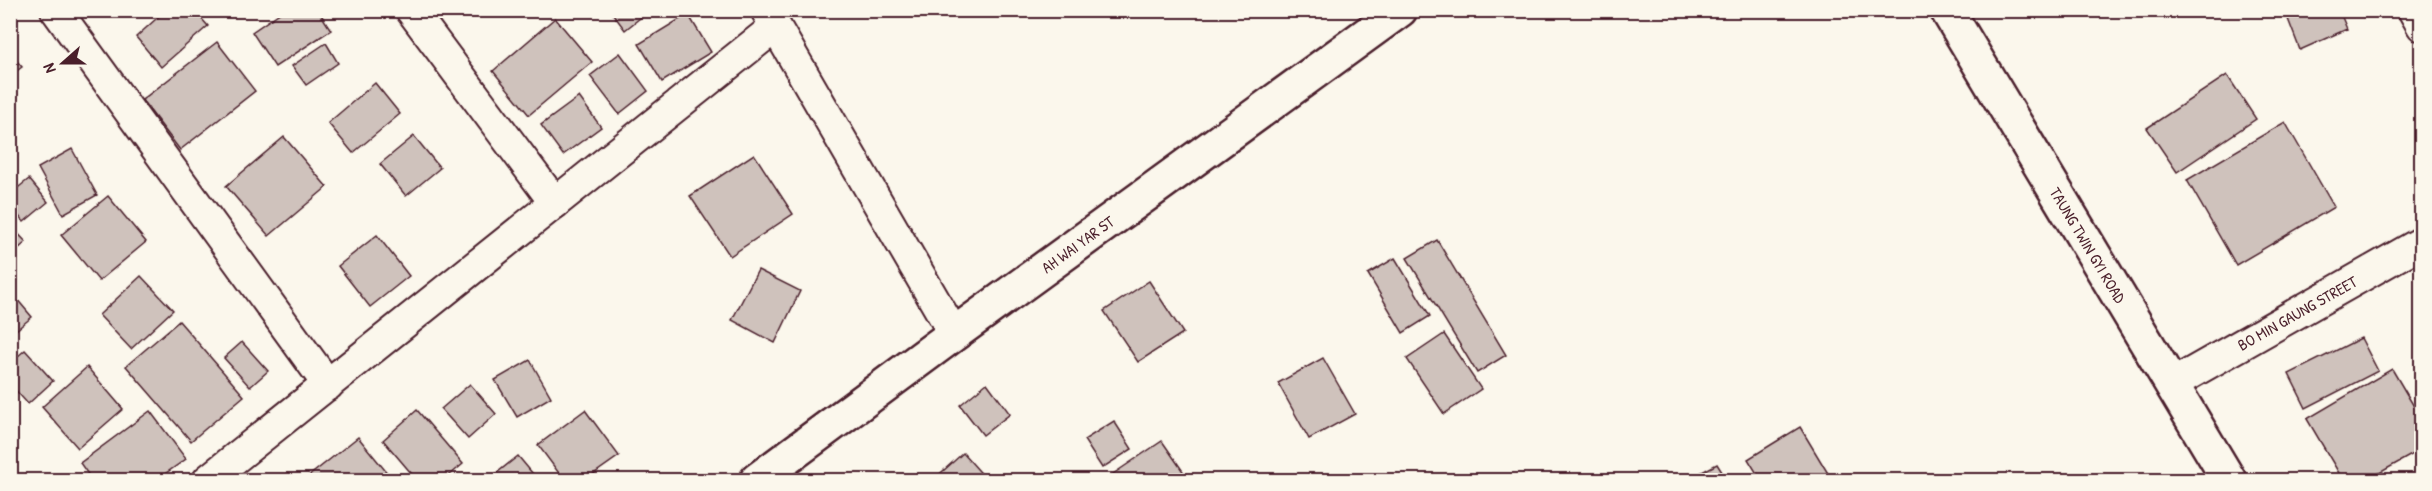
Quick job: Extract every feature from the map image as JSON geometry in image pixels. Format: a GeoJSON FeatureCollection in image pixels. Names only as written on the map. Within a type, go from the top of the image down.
{"type":"FeatureCollection","features":[{"type":"Feature","properties":{"kind":"main road","name":"AH WAI YAR ST"},"geometry":{"type":"LineString","coordinates":[[757,480],[1400,10]]}},
{"type":"Feature","properties":{"kind":"main road","name":"TAUNG TWIN GYI ROAD"},"geometry":{"type":"LineString","coordinates":[[1947,10],[2229,480]]}},
{"type":"Feature","properties":{"kind":"street"},"geometry":{"type":"LineString","coordinates":[[56,10],[328,385]]}},
{"type":"Feature","properties":{"kind":"street"},"geometry":{"type":"LineString","coordinates":[[411,10],[555,203]]}},
{"type":"Feature","properties":{"kind":"street"},"geometry":{"type":"LineString","coordinates":[[2413,10],[2421,26]]}},
{"type":"Feature","properties":{"kind":"street"},"geometry":{"type":"LineString","coordinates":[[208,480],[555,203],[771,19],[954,334]]}},
{"type":"Feature","properties":{"kind":"street","name":"BO MIN GAUNG STREET"},"geometry":{"type":"LineString","coordinates":[[2172,384],[2421,242]]}},
{"type":"Feature","properties":{"kind":"building"},"geometry":{"type":"Polygon","coordinates":[[[166,10],[194,10],[208,26],[161,67],[136,37],[166,10]]]}},
{"type":"Feature","properties":{"kind":"building"},"geometry":{"type":"Polygon","coordinates":[[[284,10],[318,10],[331,30],[275,67],[252,32],[284,10]]]}},
{"type":"Feature","properties":{"kind":"building"},"geometry":{"type":"Polygon","coordinates":[[[610,10],[650,10],[625,30],[610,10]]]}},
{"type":"Feature","properties":{"kind":"building"},"geometry":{"type":"Polygon","coordinates":[[[2308,10],[2339,10],[2347,29],[2300,50],[2288,19],[2308,10]]]}},
{"type":"Feature","properties":{"kind":"building"},"geometry":{"type":"Polygon","coordinates":[[[688,14],[711,52],[662,82],[639,44],[688,14]]]}},
{"type":"Feature","properties":{"kind":"building"},"geometry":{"type":"Polygon","coordinates":[[[555,18],[592,62],[529,115],[493,71],[555,18]]]}},
{"type":"Feature","properties":{"kind":"building"},"geometry":{"type":"Polygon","coordinates":[[[217,42],[255,91],[180,150],[142,100],[217,42]]]}},
{"type":"Feature","properties":{"kind":"building"},"geometry":{"type":"Polygon","coordinates":[[[326,43],[338,63],[306,85],[292,66],[326,43]]]}},
{"type":"Feature","properties":{"kind":"building"},"geometry":{"type":"Polygon","coordinates":[[[10,53],[22,67],[10,76],[10,53]]]}},
{"type":"Feature","properties":{"kind":"building"},"geometry":{"type":"Polygon","coordinates":[[[620,53],[648,91],[619,114],[590,76],[620,53]]]}},
{"type":"Feature","properties":{"kind":"building"},"geometry":{"type":"Polygon","coordinates":[[[2227,75],[2256,119],[2177,172],[2147,128],[2227,75]]]}},
{"type":"Feature","properties":{"kind":"building"},"geometry":{"type":"Polygon","coordinates":[[[375,83],[400,114],[353,153],[328,123],[375,83]]]}},
{"type":"Feature","properties":{"kind":"building"},"geometry":{"type":"Polygon","coordinates":[[[579,97],[601,127],[563,155],[541,125],[579,97]]]}},
{"type":"Feature","properties":{"kind":"building"},"geometry":{"type":"Polygon","coordinates":[[[2285,122],[2334,207],[2236,265],[2187,180],[2285,122]]]}},
{"type":"Feature","properties":{"kind":"building"},"geometry":{"type":"Polygon","coordinates":[[[414,136],[440,168],[406,196],[380,164],[414,136]]]}},
{"type":"Feature","properties":{"kind":"building"},"geometry":{"type":"Polygon","coordinates":[[[284,137],[327,187],[269,236],[226,186],[284,137]]]}},
{"type":"Feature","properties":{"kind":"building"},"geometry":{"type":"Polygon","coordinates":[[[72,149],[97,195],[63,214],[38,168],[72,149]]]}},
{"type":"Feature","properties":{"kind":"building"},"geometry":{"type":"Polygon","coordinates":[[[754,154],[793,214],[730,256],[690,196],[754,154]]]}},
{"type":"Feature","properties":{"kind":"building"},"geometry":{"type":"Polygon","coordinates":[[[29,179],[48,202],[24,222],[10,206],[10,194],[29,179]]]}},
{"type":"Feature","properties":{"kind":"building"},"geometry":{"type":"Polygon","coordinates":[[[108,196],[146,242],[99,281],[61,235],[108,196]]]}},
{"type":"Feature","properties":{"kind":"building"},"geometry":{"type":"Polygon","coordinates":[[[10,225],[26,242],[10,256],[10,225]]]}},
{"type":"Feature","properties":{"kind":"building"},"geometry":{"type":"Polygon","coordinates":[[[377,235],[409,276],[370,307],[338,266],[377,235]]]}},
{"type":"Feature","properties":{"kind":"building"},"geometry":{"type":"Polygon","coordinates":[[[1437,240],[1506,355],[1477,373],[1407,258],[1437,240]]]}},
{"type":"Feature","properties":{"kind":"building"},"geometry":{"type":"Polygon","coordinates":[[[1395,258],[1430,316],[1403,333],[1368,274],[1395,258]]]}},
{"type":"Feature","properties":{"kind":"building"},"geometry":{"type":"Polygon","coordinates":[[[758,270],[800,291],[775,343],[732,320],[758,270]]]}},
{"type":"Feature","properties":{"kind":"building"},"geometry":{"type":"Polygon","coordinates":[[[141,276],[173,310],[131,349],[99,315],[141,276]]]}},
{"type":"Feature","properties":{"kind":"building"},"geometry":{"type":"Polygon","coordinates":[[[1149,281],[1183,333],[1138,362],[1104,311],[1149,281]]]}},
{"type":"Feature","properties":{"kind":"building"},"geometry":{"type":"Polygon","coordinates":[[[10,291],[32,317],[10,335],[10,291]]]}},
{"type":"Feature","properties":{"kind":"building"},"geometry":{"type":"Polygon","coordinates":[[[179,321],[244,396],[191,441],[126,366],[179,321]]]}},
{"type":"Feature","properties":{"kind":"building"},"geometry":{"type":"Polygon","coordinates":[[[1444,334],[1481,389],[1444,414],[1407,359],[1444,334]]]}},
{"type":"Feature","properties":{"kind":"building"},"geometry":{"type":"Polygon","coordinates":[[[2361,338],[2378,371],[2306,408],[2289,374],[2361,338]]]}},
{"type":"Feature","properties":{"kind":"building"},"geometry":{"type":"Polygon","coordinates":[[[242,342],[268,371],[250,387],[224,358],[242,342]]]}},
{"type":"Feature","properties":{"kind":"building"},"geometry":{"type":"Polygon","coordinates":[[[25,350],[53,381],[28,404],[10,384],[10,363],[25,350]]]}},
{"type":"Feature","properties":{"kind":"building"},"geometry":{"type":"Polygon","coordinates":[[[1323,358],[1355,414],[1309,439],[1278,383],[1323,358]]]}},
{"type":"Feature","properties":{"kind":"building"},"geometry":{"type":"Polygon","coordinates":[[[530,360],[551,397],[517,417],[495,380],[530,360]]]}},
{"type":"Feature","properties":{"kind":"building"},"geometry":{"type":"Polygon","coordinates":[[[87,367],[123,409],[78,448],[42,407],[87,367]]]}},
{"type":"Feature","properties":{"kind":"building"},"geometry":{"type":"Polygon","coordinates":[[[2392,369],[2422,420],[2422,449],[2367,480],[2343,480],[2307,419],[2392,369]]]}},
{"type":"Feature","properties":{"kind":"building"},"geometry":{"type":"Polygon","coordinates":[[[987,383],[1010,414],[983,435],[960,405],[987,383]]]}},
{"type":"Feature","properties":{"kind":"building"},"geometry":{"type":"Polygon","coordinates":[[[470,384],[496,414],[468,439],[441,409],[470,384]]]}},
{"type":"Feature","properties":{"kind":"building"},"geometry":{"type":"Polygon","coordinates":[[[417,410],[463,464],[444,480],[417,480],[383,440],[417,410]]]}},
{"type":"Feature","properties":{"kind":"building"},"geometry":{"type":"Polygon","coordinates":[[[585,410],[619,456],[585,480],[564,480],[538,445],[585,410]]]}},
{"type":"Feature","properties":{"kind":"building"},"geometry":{"type":"Polygon","coordinates":[[[150,411],[186,459],[156,480],[92,480],[80,463],[150,411]]]}},
{"type":"Feature","properties":{"kind":"building"},"geometry":{"type":"Polygon","coordinates":[[[1114,421],[1132,449],[1102,468],[1084,440],[1114,421]]]}},
{"type":"Feature","properties":{"kind":"building"},"geometry":{"type":"Polygon","coordinates":[[[1800,427],[1832,480],[1761,480],[1748,459],[1800,427]]]}},
{"type":"Feature","properties":{"kind":"building"},"geometry":{"type":"Polygon","coordinates":[[[358,437],[393,480],[304,480],[358,437]]]}},
{"type":"Feature","properties":{"kind":"building"},"geometry":{"type":"Polygon","coordinates":[[[1162,441],[1189,480],[1109,480],[1107,478],[1162,441]]]}},
{"type":"Feature","properties":{"kind":"building"},"geometry":{"type":"Polygon","coordinates":[[[963,453],[987,480],[933,480],[963,453]]]}},
{"type":"Feature","properties":{"kind":"building"},"geometry":{"type":"Polygon","coordinates":[[[518,456],[538,480],[488,480],[518,456]]]}},
{"type":"Feature","properties":{"kind":"building"},"geometry":{"type":"Polygon","coordinates":[[[1717,464],[1727,480],[1687,480],[1717,464]]]}}]}
